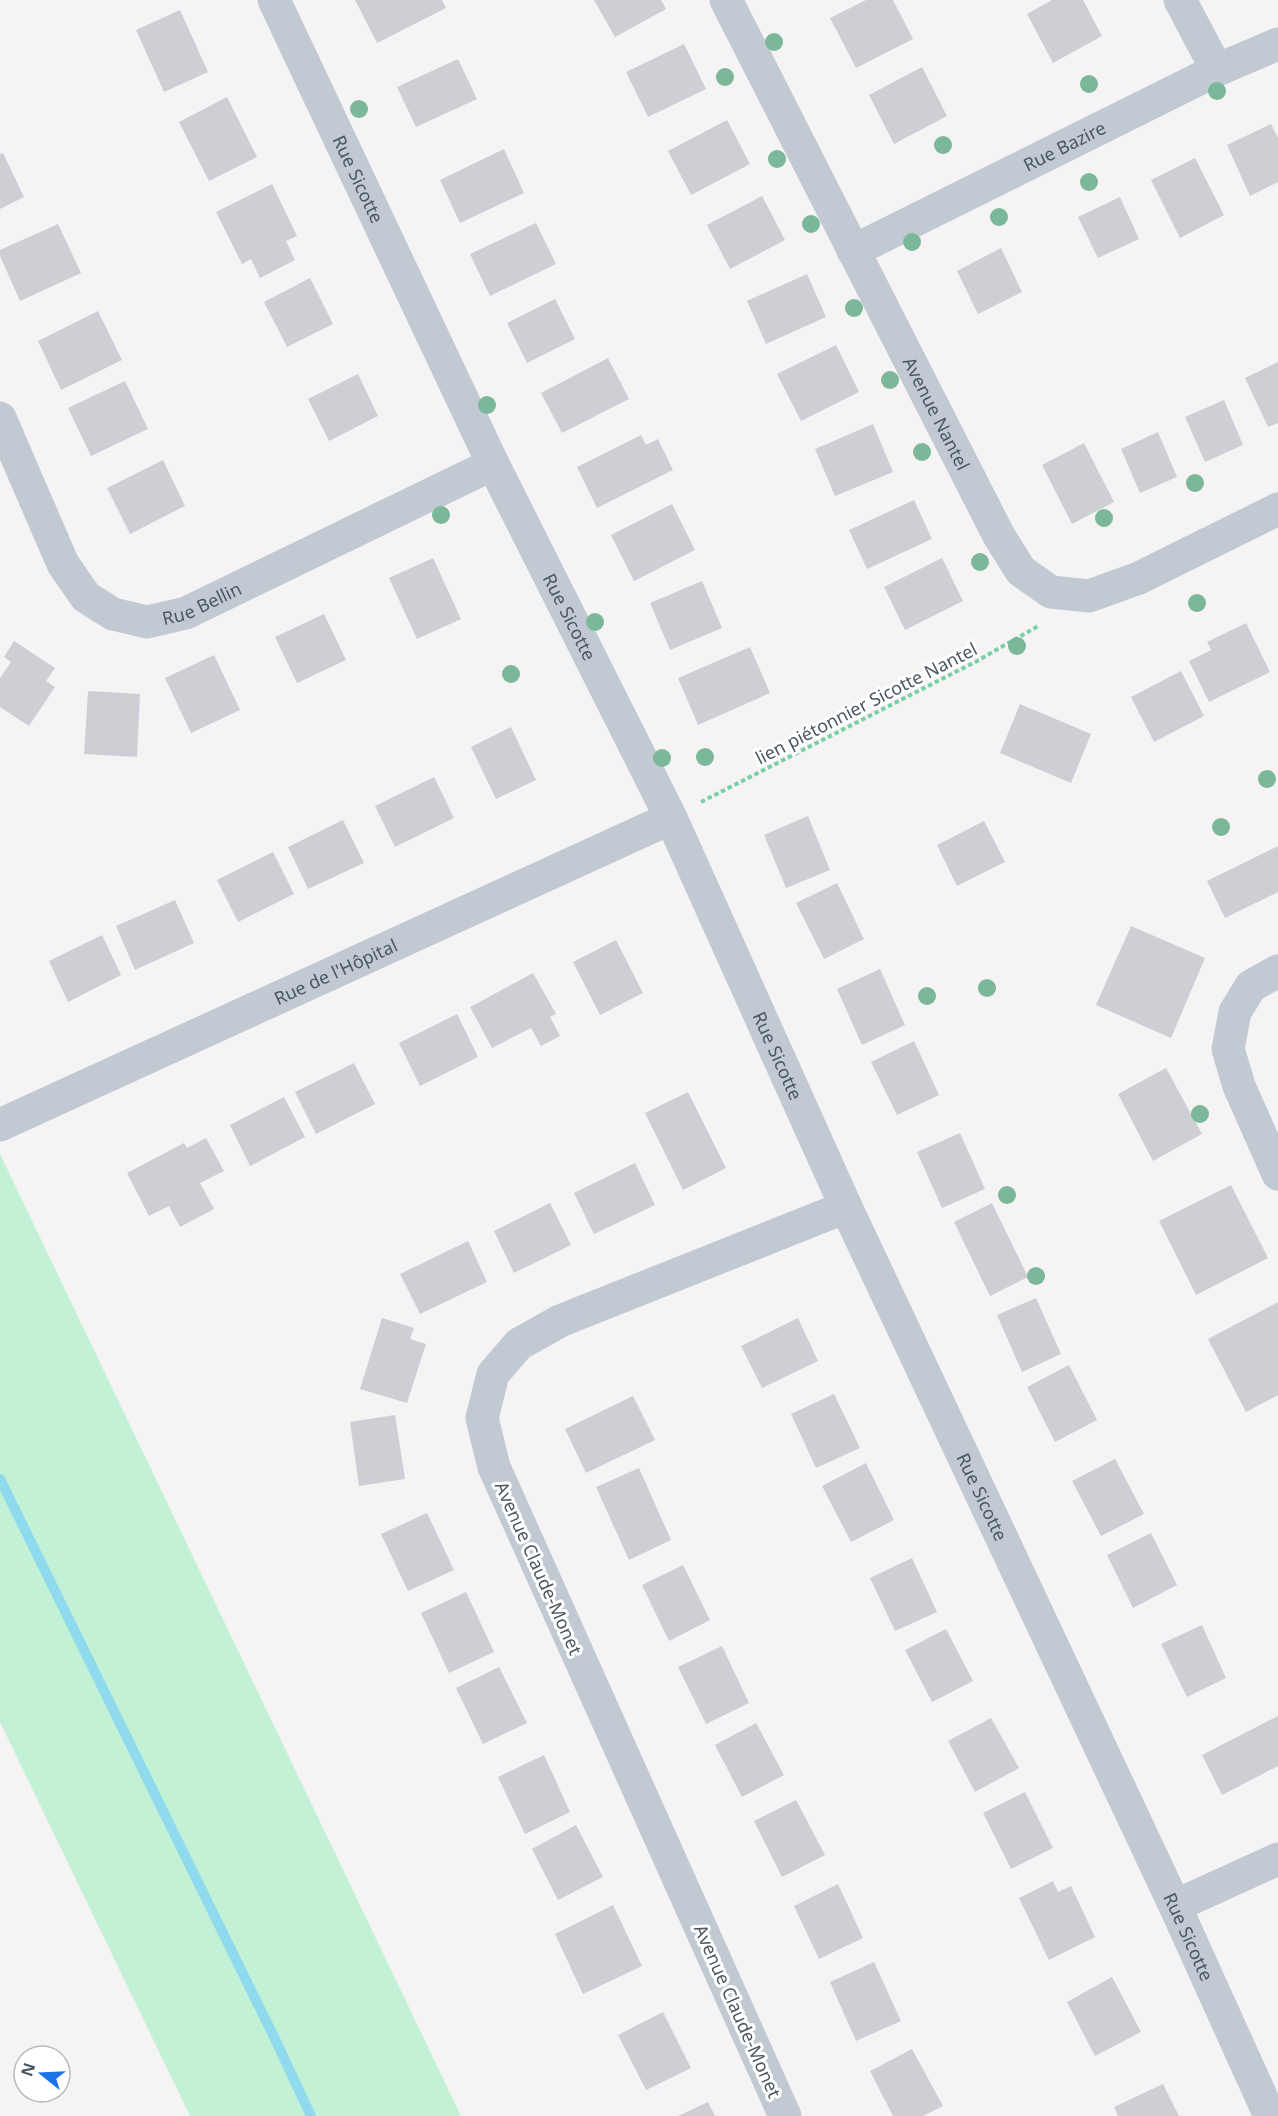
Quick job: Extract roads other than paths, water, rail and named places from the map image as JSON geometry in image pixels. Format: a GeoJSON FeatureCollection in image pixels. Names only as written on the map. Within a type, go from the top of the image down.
{"type":"FeatureCollection","features":[{"type":"Feature","properties":{"kind":"street","name":"Rue Sicotte"},"geometry":{"type":"LineString","coordinates":[[274,0],[494,464],[671,818],[846,1207],[1175,1906],[1270,2116]]}},
{"type":"Feature","properties":{"kind":"street","name":"Avenue Nantel"},"geometry":{"type":"LineString","coordinates":[[726,0],[999,536],[1021,571],[1051,592],[1089,596],[1139,578],[1278,509]]}},
{"type":"Feature","properties":{"kind":"street"},"geometry":{"type":"LineString","coordinates":[[1180,0],[1217,70]]}},
{"type":"Feature","properties":{"kind":"street","name":"Rue Bazire"},"geometry":{"type":"LineString","coordinates":[[853,251],[1217,70],[1278,44]]}},
{"type":"Feature","properties":{"kind":"street","name":"Rue Bellin"},"geometry":{"type":"LineString","coordinates":[[0,418],[63,564],[86,597],[113,614],[147,622],[186,613],[494,464]]}},
{"type":"Feature","properties":{"kind":"street","name":"Rue de l'Hôpital"},"geometry":{"type":"LineString","coordinates":[[0,1125],[671,818]]}},
{"type":"Feature","properties":{"kind":"street"},"geometry":{"type":"LineString","coordinates":[[1278,971],[1251,986],[1235,1012],[1228,1049],[1239,1086],[1278,1174]]}},
{"type":"Feature","properties":{"kind":"street","name":"Avenue Claude-Monet"},"geometry":{"type":"LineString","coordinates":[[785,2116],[494,1467],[482,1418],[493,1374],[519,1344],[560,1321],[846,1207]]}},
{"type":"Feature","properties":{"kind":"street"},"geometry":{"type":"LineString","coordinates":[[1175,1906],[1278,1859]]}},
{"type":"Feature","properties":{"kind":"waterway"},"geometry":{"type":"LineString","coordinates":[[0,1479],[311,2116]]}}]}
